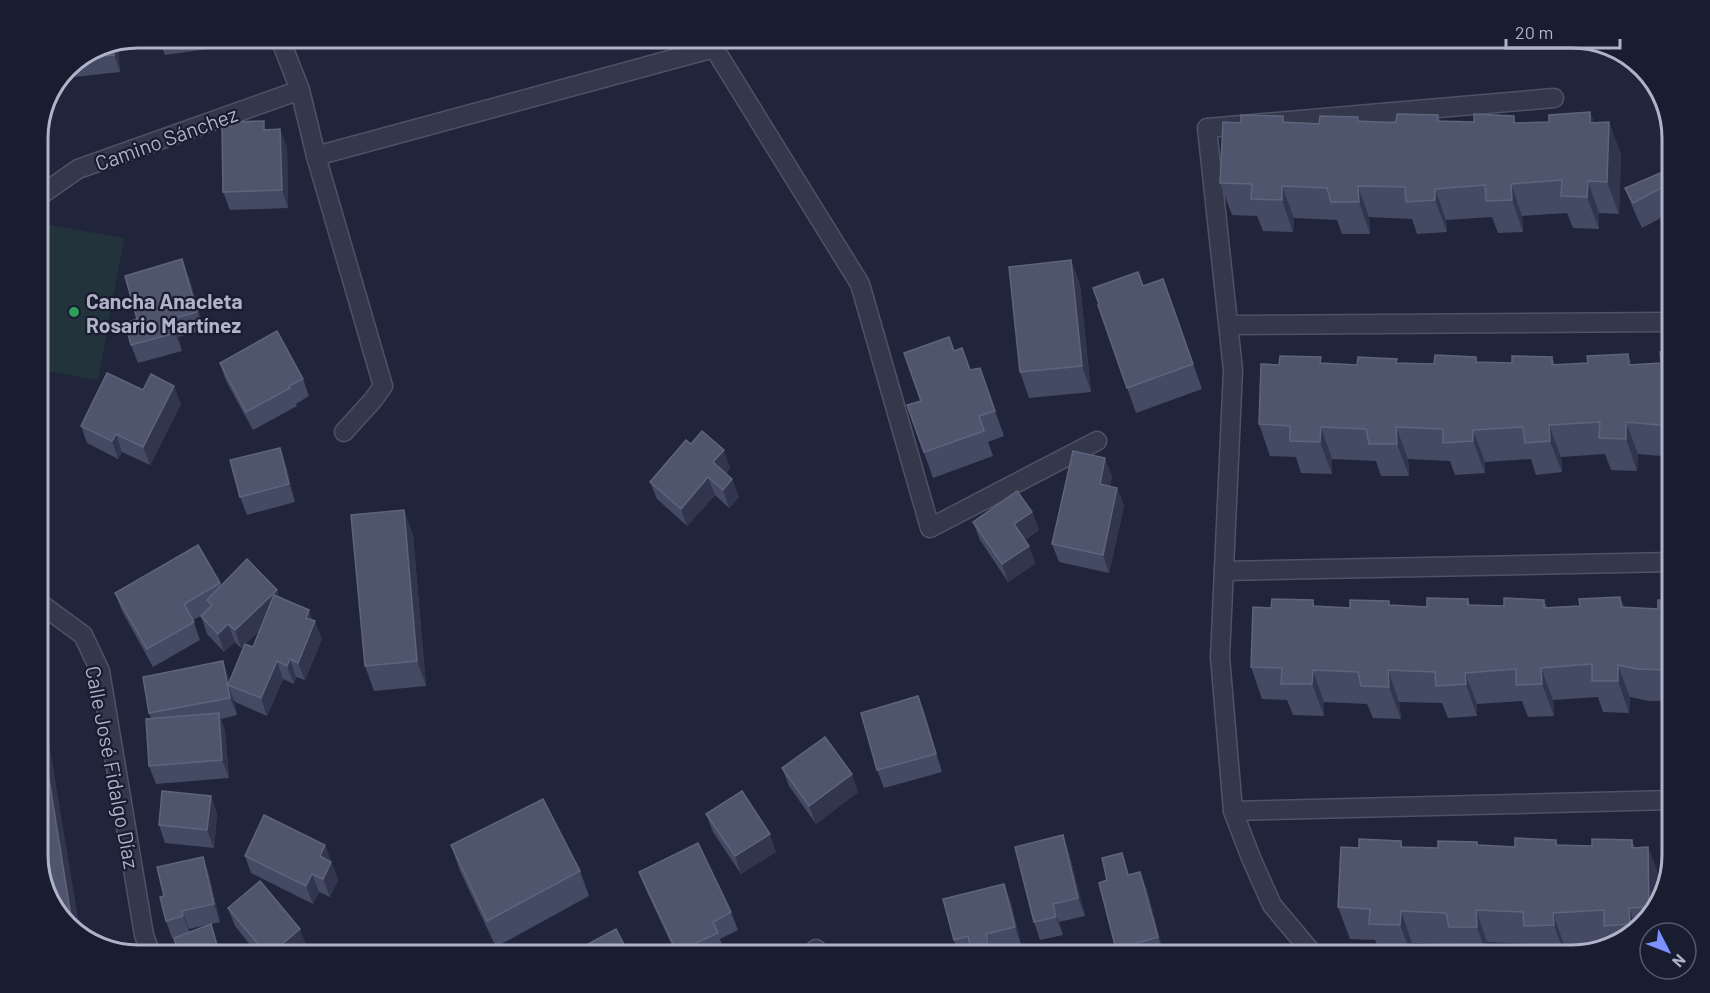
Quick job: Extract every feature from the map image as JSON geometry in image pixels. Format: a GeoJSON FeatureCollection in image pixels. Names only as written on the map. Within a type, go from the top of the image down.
{"type":"FeatureCollection","features":[{"type":"Feature","properties":{"kind":"street"},"geometry":{"type":"LineString","coordinates":[[284,48],[300,90],[316,156],[383,386],[344,432]]}},
{"type":"Feature","properties":{"kind":"street"},"geometry":{"type":"LineString","coordinates":[[316,156],[705,48]]}},
{"type":"Feature","properties":{"kind":"street"},"geometry":{"type":"LineString","coordinates":[[718,48],[860,284],[930,528],[1097,441]]}},
{"type":"Feature","properties":{"kind":"street","name":"Camino Sánchez"},"geometry":{"type":"LineString","coordinates":[[48,190],[78,169],[300,90]]}},
{"type":"Feature","properties":{"kind":"street"},"geometry":{"type":"LineString","coordinates":[[1305,945],[1272,905],[1233,811],[1220,657],[1233,370],[1207,128],[1554,98]]}},
{"type":"Feature","properties":{"kind":"street"},"geometry":{"type":"LineString","coordinates":[[1228,325],[1662,322]]}},
{"type":"Feature","properties":{"kind":"street"},"geometry":{"type":"LineString","coordinates":[[1224,571],[1662,561]]}},
{"type":"Feature","properties":{"kind":"street","name":"Calle José Fidalgo Díaz"},"geometry":{"type":"LineString","coordinates":[[48,610],[82,635],[100,671],[147,945]]}},
{"type":"Feature","properties":{"kind":"street"},"geometry":{"type":"LineString","coordinates":[[1233,811],[1662,800]]}},
{"type":"Feature","properties":{"kind":"shaded area","name":"Cancha Anacleta Rosario Martínez"},"geometry":{"type":"Polygon","coordinates":[[[48,225],[124,238],[98,380],[48,371],[48,225]]]}},
{"type":"Feature","properties":{"kind":"building"},"geometry":{"type":"Polygon","coordinates":[[[114,52],[114,55],[101,56],[114,52]]]}},
{"type":"Feature","properties":{"kind":"building"},"geometry":{"type":"Polygon","coordinates":[[[1590,112],[1590,123],[1609,122],[1607,182],[1588,181],[1587,197],[1561,196],[1562,180],[1511,184],[1512,200],[1486,201],[1485,185],[1435,189],[1435,200],[1406,202],[1405,187],[1358,186],[1359,202],[1331,202],[1327,188],[1282,186],[1282,200],[1251,199],[1252,184],[1220,183],[1223,122],[1241,123],[1241,115],[1283,116],[1283,122],[1319,124],[1320,116],[1358,117],[1358,121],[1396,123],[1397,114],[1438,115],[1437,121],[1474,122],[1474,114],[1514,116],[1514,123],[1549,122],[1549,115],[1590,112]]]}},
{"type":"Feature","properties":{"kind":"building"},"geometry":{"type":"Polygon","coordinates":[[[264,121],[264,130],[280,129],[282,190],[223,192],[222,126],[232,126],[232,122],[264,121]]]}},
{"type":"Feature","properties":{"kind":"building"},"geometry":{"type":"Polygon","coordinates":[[[1662,172],[1662,188],[1633,203],[1625,188],[1662,172]]]}},
{"type":"Feature","properties":{"kind":"building"},"geometry":{"type":"Polygon","coordinates":[[[182,259],[197,312],[172,319],[175,333],[131,345],[125,323],[137,319],[125,276],[182,259]]]}},
{"type":"Feature","properties":{"kind":"building"},"geometry":{"type":"Polygon","coordinates":[[[1071,260],[1082,366],[1020,372],[1009,267],[1071,260]]]}},
{"type":"Feature","properties":{"kind":"building"},"geometry":{"type":"Polygon","coordinates":[[[1138,272],[1143,286],[1163,279],[1193,364],[1127,388],[1093,288],[1138,272]]]}},
{"type":"Feature","properties":{"kind":"building"},"geometry":{"type":"Polygon","coordinates":[[[277,331],[303,379],[246,412],[220,363],[277,331]]]}},
{"type":"Feature","properties":{"kind":"building"},"geometry":{"type":"Polygon","coordinates":[[[949,337],[954,351],[962,348],[970,370],[980,368],[995,411],[979,416],[984,431],[924,452],[907,405],[921,401],[904,353],[949,337]]]}},
{"type":"Feature","properties":{"kind":"building"},"geometry":{"type":"Polygon","coordinates":[[[1660,352],[1662,352],[1662,425],[1626,422],[1626,439],[1599,438],[1600,422],[1549,425],[1550,441],[1525,443],[1523,427],[1473,430],[1473,441],[1443,443],[1443,429],[1396,427],[1397,444],[1369,444],[1366,429],[1321,427],[1320,442],[1290,441],[1290,426],[1259,424],[1261,364],[1279,365],[1280,356],[1321,357],[1320,363],[1357,365],[1358,357],[1397,359],[1396,363],[1434,364],[1435,355],[1476,357],[1476,362],[1512,363],[1512,356],[1552,357],[1552,365],[1588,363],[1587,356],[1628,354],[1629,365],[1661,363],[1660,352]]]}},
{"type":"Feature","properties":{"kind":"building"},"geometry":{"type":"Polygon","coordinates":[[[107,373],[143,390],[151,374],[174,386],[143,447],[116,434],[112,441],[81,426],[107,373]]]}},
{"type":"Feature","properties":{"kind":"building"},"geometry":{"type":"Polygon","coordinates":[[[702,431],[724,450],[713,462],[732,479],[723,490],[708,477],[681,509],[650,482],[686,440],[691,444],[702,431]]]}},
{"type":"Feature","properties":{"kind":"building"},"geometry":{"type":"Polygon","coordinates":[[[280,448],[289,484],[240,497],[230,460],[280,448]]]}},
{"type":"Feature","properties":{"kind":"building"},"geometry":{"type":"Polygon","coordinates":[[[1073,451],[1105,458],[1100,484],[1117,488],[1103,555],[1052,544],[1073,451]]]}},
{"type":"Feature","properties":{"kind":"building"},"geometry":{"type":"Polygon","coordinates":[[[1017,491],[1032,512],[1014,524],[1029,546],[1002,564],[973,522],[1017,491]]]}},
{"type":"Feature","properties":{"kind":"building"},"geometry":{"type":"Polygon","coordinates":[[[404,510],[417,661],[365,666],[351,515],[404,510]]]}},
{"type":"Feature","properties":{"kind":"building"},"geometry":{"type":"Polygon","coordinates":[[[198,545],[220,583],[184,604],[194,622],[147,649],[115,593],[198,545]]]}},
{"type":"Feature","properties":{"kind":"building"},"geometry":{"type":"Polygon","coordinates":[[[247,559],[277,590],[235,630],[228,624],[218,634],[201,616],[212,605],[207,600],[247,559]]]}},
{"type":"Feature","properties":{"kind":"building"},"geometry":{"type":"Polygon","coordinates":[[[274,595],[309,610],[306,618],[315,621],[298,663],[290,659],[287,666],[277,661],[261,698],[228,685],[245,644],[253,647],[274,595]]]}},
{"type":"Feature","properties":{"kind":"building"},"geometry":{"type":"Polygon","coordinates":[[[1620,597],[1621,607],[1658,609],[1658,600],[1662,600],[1662,670],[1637,669],[1618,665],[1618,681],[1592,681],[1592,664],[1541,668],[1542,684],[1516,685],[1516,669],[1465,673],[1466,684],[1436,686],[1435,672],[1388,670],[1389,687],[1361,686],[1358,672],[1313,670],[1312,684],[1281,684],[1282,668],[1251,667],[1253,607],[1271,608],[1272,599],[1313,600],[1313,606],[1350,608],[1350,600],[1389,601],[1389,605],[1427,607],[1427,598],[1468,599],[1468,605],[1504,606],[1504,598],[1544,600],[1544,608],[1580,606],[1579,599],[1620,597]]]}},
{"type":"Feature","properties":{"kind":"building"},"geometry":{"type":"Polygon","coordinates":[[[223,661],[230,698],[149,713],[143,677],[223,661]]]}},
{"type":"Feature","properties":{"kind":"building"},"geometry":{"type":"Polygon","coordinates":[[[918,696],[936,754],[877,770],[861,713],[918,696]]]}},
{"type":"Feature","properties":{"kind":"building"},"geometry":{"type":"Polygon","coordinates":[[[219,713],[222,760],[149,766],[146,719],[219,713]]]}},
{"type":"Feature","properties":{"kind":"building"},"geometry":{"type":"Polygon","coordinates":[[[825,737],[852,774],[809,806],[782,768],[825,737]]]}},
{"type":"Feature","properties":{"kind":"building"},"geometry":{"type":"Polygon","coordinates":[[[48,773],[71,915],[57,895],[48,861],[48,773]]]}},
{"type":"Feature","properties":{"kind":"building"},"geometry":{"type":"Polygon","coordinates":[[[162,791],[211,796],[207,830],[159,825],[162,791]]]}},
{"type":"Feature","properties":{"kind":"building"},"geometry":{"type":"Polygon","coordinates":[[[742,791],[770,834],[735,856],[706,814],[742,791]]]}},
{"type":"Feature","properties":{"kind":"building"},"geometry":{"type":"Polygon","coordinates":[[[543,799],[580,871],[487,921],[451,845],[543,799]]]}},
{"type":"Feature","properties":{"kind":"building"},"geometry":{"type":"Polygon","coordinates":[[[264,815],[325,845],[320,856],[331,862],[323,879],[312,874],[306,886],[245,856],[264,815]]]}},
{"type":"Feature","properties":{"kind":"building"},"geometry":{"type":"Polygon","coordinates":[[[1063,835],[1078,898],[1053,904],[1056,917],[1034,922],[1015,847],[1063,835]]]}},
{"type":"Feature","properties":{"kind":"building"},"geometry":{"type":"Polygon","coordinates":[[[1515,838],[1556,840],[1556,845],[1592,846],[1592,839],[1632,840],[1632,848],[1648,847],[1649,902],[1645,907],[1629,908],[1630,924],[1604,926],[1604,910],[1553,913],[1554,925],[1524,926],[1523,912],[1476,910],[1477,927],[1449,927],[1446,913],[1401,911],[1400,925],[1369,924],[1370,909],[1338,907],[1341,847],[1359,848],[1359,839],[1401,841],[1401,847],[1438,848],[1438,841],[1477,842],[1477,845],[1515,847],[1515,838]]]}},
{"type":"Feature","properties":{"kind":"building"},"geometry":{"type":"Polygon","coordinates":[[[698,843],[731,912],[713,922],[718,933],[692,945],[674,945],[639,872],[698,843]]]}},
{"type":"Feature","properties":{"kind":"building"},"geometry":{"type":"Polygon","coordinates":[[[1122,853],[1128,875],[1140,872],[1158,937],[1130,945],[1115,945],[1099,883],[1107,880],[1102,858],[1122,853]]]}},
{"type":"Feature","properties":{"kind":"building"},"geometry":{"type":"Polygon","coordinates":[[[203,857],[214,904],[182,911],[183,916],[166,921],[160,897],[164,896],[157,867],[203,857]]]}},
{"type":"Feature","properties":{"kind":"building"},"geometry":{"type":"Polygon","coordinates":[[[260,881],[300,929],[281,945],[259,945],[228,908],[260,881]]]}},
{"type":"Feature","properties":{"kind":"building"},"geometry":{"type":"Polygon","coordinates":[[[1004,884],[1015,927],[986,934],[988,945],[970,945],[968,936],[954,940],[943,899],[1004,884]]]}},
{"type":"Feature","properties":{"kind":"building"},"geometry":{"type":"Polygon","coordinates":[[[211,924],[217,945],[176,945],[174,938],[211,924]]]}},
{"type":"Feature","properties":{"kind":"building"},"geometry":{"type":"Polygon","coordinates":[[[616,929],[624,945],[586,945],[616,929]]]}},
{"type":"Feature","properties":{"kind":"place","name":"Cancha Anacleta Rosario Martínez"},"geometry":{"type":"Point","coordinates":[74,312]}}]}
